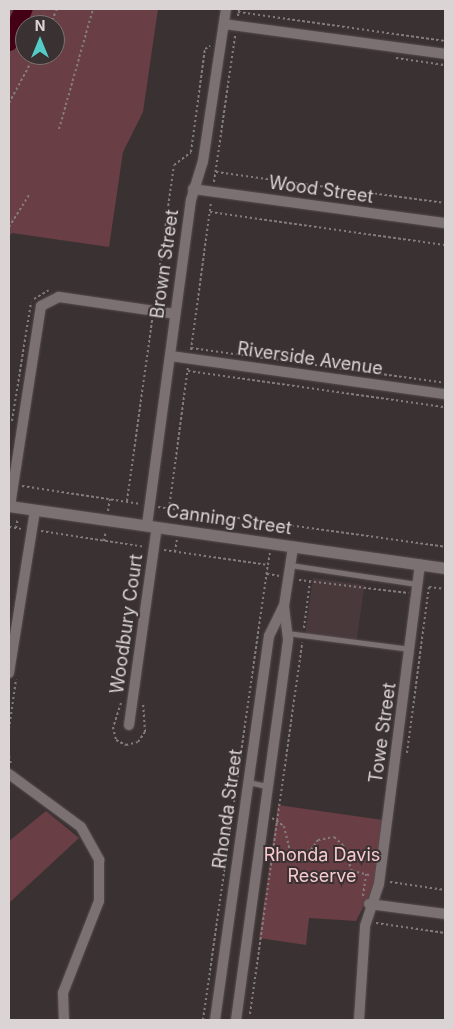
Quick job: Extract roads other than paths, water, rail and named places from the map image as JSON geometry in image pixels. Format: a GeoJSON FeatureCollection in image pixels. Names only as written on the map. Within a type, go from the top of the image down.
{"type":"FeatureCollection","features":[{"type":"Feature","properties":{"kind":"street","name":"Brown Street"},"geometry":{"type":"LineString","coordinates":[[152,526],[150,506],[174,314],[193,189],[203,161],[226,9]]}},
{"type":"Feature","properties":{"kind":"street"},"geometry":{"type":"LineString","coordinates":[[224,24],[445,54]]}},
{"type":"Feature","properties":{"kind":"street","name":"Wood Street"},"geometry":{"type":"LineString","coordinates":[[193,189],[445,223]]}},
{"type":"Feature","properties":{"kind":"street"},"geometry":{"type":"LineString","coordinates":[[12,507],[18,485],[41,306],[58,298],[153,317],[174,314]]}},
{"type":"Feature","properties":{"kind":"street","name":"Riverside Avenue"},"geometry":{"type":"LineString","coordinates":[[170,356],[445,394]]}},
{"type":"Feature","properties":{"kind":"street","name":"Canning Street"},"geometry":{"type":"LineString","coordinates":[[12,507],[445,568]]}},
{"type":"Feature","properties":{"kind":"street"},"geometry":{"type":"LineString","coordinates":[[9,673],[34,510]]}},
{"type":"Feature","properties":{"kind":"street","name":"Woodbury Court"},"geometry":{"type":"LineString","coordinates":[[129,725],[152,526]]}},
{"type":"Feature","properties":{"kind":"street","name":"Rhonda Street"},"geometry":{"type":"LineString","coordinates":[[236,1020],[287,633],[284,606],[293,547]]}},
{"type":"Feature","properties":{"kind":"street","name":"Towe Street"},"geometry":{"type":"LineString","coordinates":[[359,1020],[369,904],[411,650],[420,565]]}},
{"type":"Feature","properties":{"kind":"street","name":"Rhonda Street"},"geometry":{"type":"LineString","coordinates":[[215,1020],[270,636],[284,606]]}},
{"type":"Feature","properties":{"kind":"street"},"geometry":{"type":"LineString","coordinates":[[11,771],[81,827],[99,860],[99,901],[63,993],[64,1020]]}},
{"type":"Feature","properties":{"kind":"street"},"geometry":{"type":"LineString","coordinates":[[369,904],[445,914]]}},
{"type":"Feature","properties":{"kind":"lane"},"geometry":{"type":"LineString","coordinates":[[290,565],[417,584]]}},
{"type":"Feature","properties":{"kind":"lane"},"geometry":{"type":"LineString","coordinates":[[287,633],[411,650]]}},
{"type":"Feature","properties":{"kind":"lane"},"geometry":{"type":"LineString","coordinates":[[248,782],[267,786]]}},
{"type":"Feature","properties":{"kind":"waterway"},"geometry":{"type":"LineString","coordinates":[[9,42],[24,9]]}},
{"type":"Feature","properties":{"kind":"park label","name":"Rhonda Davis Reserve"},"geometry":{"type":"Point","coordinates":[322,866]}}]}
